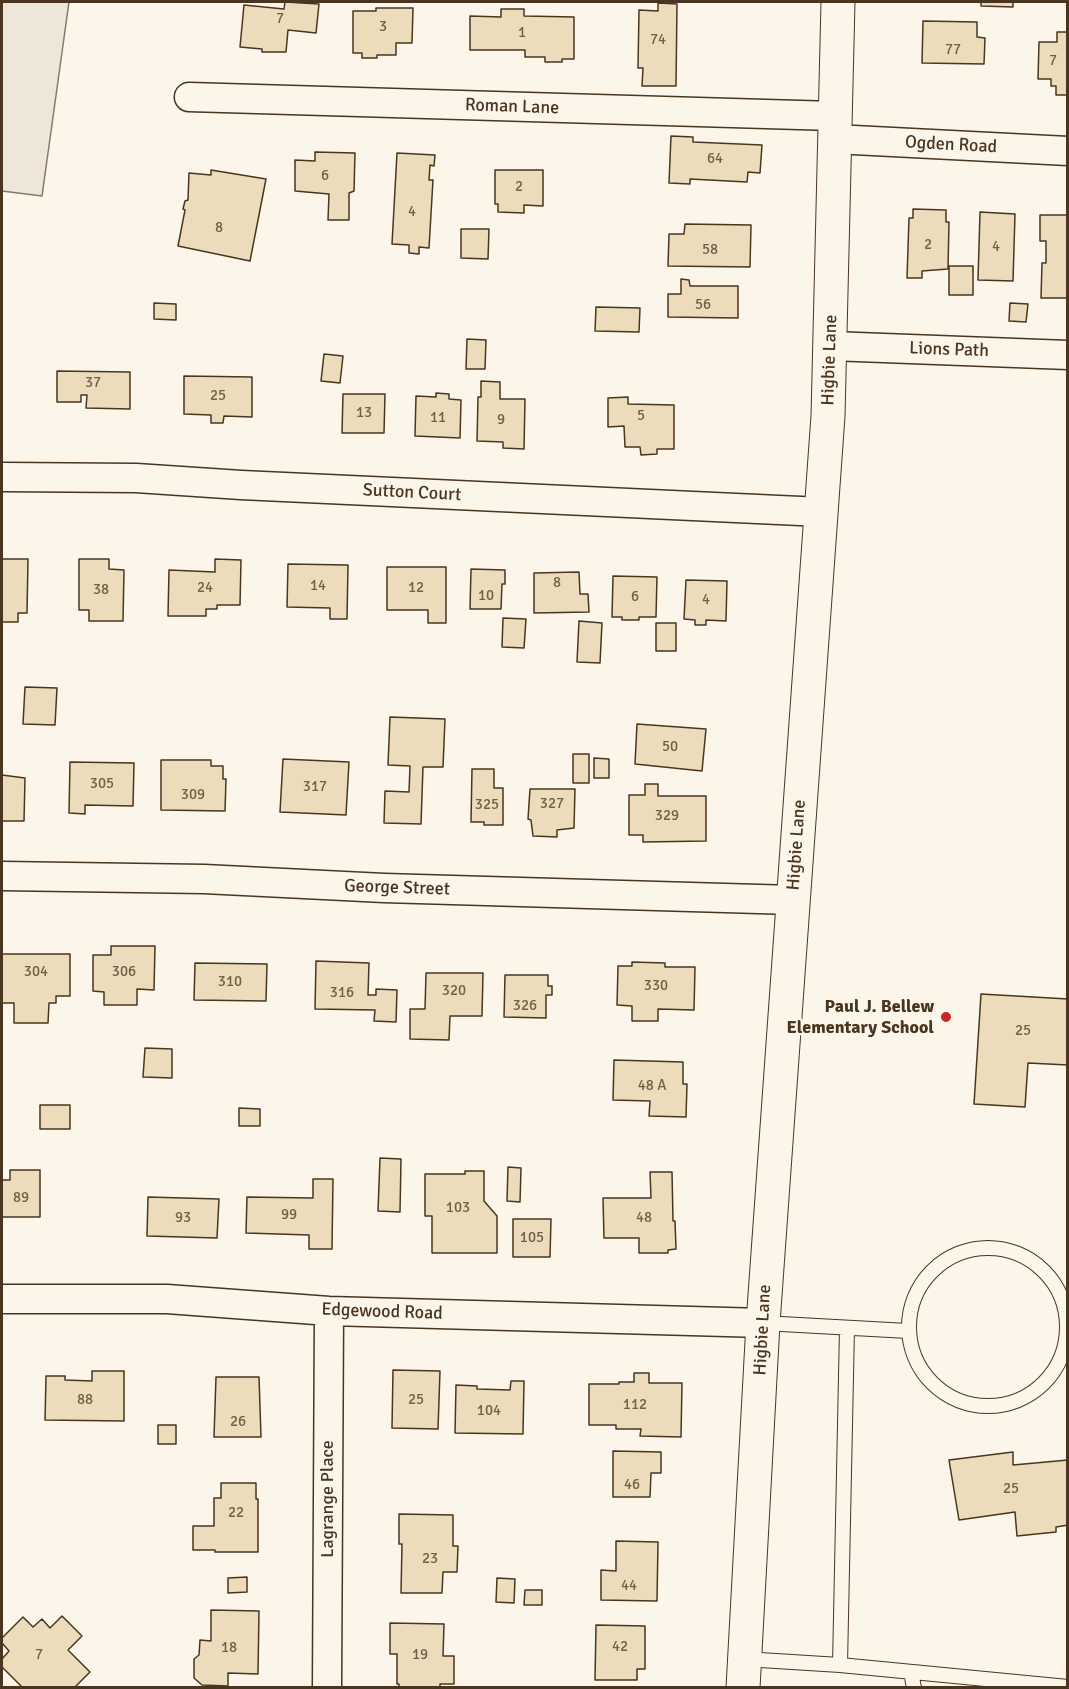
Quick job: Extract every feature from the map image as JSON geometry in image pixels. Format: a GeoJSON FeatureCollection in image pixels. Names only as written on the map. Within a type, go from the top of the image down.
{"type":"FeatureCollection","features":[{"type":"Feature","properties":{"kind":"main road","name":"Higbie Lane"},"geometry":{"type":"LineString","coordinates":[[743,1673],[763,1323],[822,512],[831,346],[838,2]]}},
{"type":"Feature","properties":{"kind":"street","name":"Roman Lane"},"geometry":{"type":"LineString","coordinates":[[189,97],[834,128]]}},
{"type":"Feature","properties":{"kind":"street","name":"Ogden Road"},"geometry":{"type":"LineString","coordinates":[[834,128],[1068,152]]}},
{"type":"Feature","properties":{"kind":"street","name":"Lions Path"},"geometry":{"type":"LineString","coordinates":[[831,346],[1068,355]]}},
{"type":"Feature","properties":{"kind":"street","name":"Sutton Court"},"geometry":{"type":"LineString","coordinates":[[2,477],[136,478],[822,512]]}},
{"type":"Feature","properties":{"kind":"street","name":"George Street"},"geometry":{"type":"LineString","coordinates":[[2,876],[204,879],[384,888],[793,900]]}},
{"type":"Feature","properties":{"kind":"street","name":"Edgewood Road"},"geometry":{"type":"LineString","coordinates":[[2,1299],[167,1299],[329,1311],[763,1323]]}},
{"type":"Feature","properties":{"kind":"street","name":"Lagrange Place"},"geometry":{"type":"LineString","coordinates":[[327,1688],[329,1311]]}},
{"type":"Feature","properties":{"kind":"lane"},"geometry":{"type":"LineString","coordinates":[[997,1248],[1023,1256],[1045,1272],[1061,1295],[1067,1322],[1065,1347],[1055,1370],[1039,1389],[1017,1401],[993,1407],[967,1404],[944,1394],[926,1377],[913,1356],[908,1331],[911,1304],[924,1279],[944,1261],[969,1250],[997,1248]]}},
{"type":"Feature","properties":{"kind":"lane"},"geometry":{"type":"LineString","coordinates":[[763,1323],[908,1331]]}},
{"type":"Feature","properties":{"kind":"lane"},"geometry":{"type":"LineString","coordinates":[[840,1665],[847,1328]]}},
{"type":"Feature","properties":{"kind":"lane"},"geometry":{"type":"LineString","coordinates":[[743,1673],[840,1665],[1068,1687]]}},
{"type":"Feature","properties":{"kind":"lane"},"geometry":{"type":"LineString","coordinates":[[911,1672],[914,1688]]}},
{"type":"Feature","properties":{"kind":"shaded area"},"geometry":{"type":"Polygon","coordinates":[[[2,2],[69,2],[42,196],[2,191],[2,2]]]}},
{"type":"Feature","properties":{"kind":"building"},"geometry":{"type":"Polygon","coordinates":[[[285,2],[319,4],[316,33],[288,30],[286,52],[262,52],[262,49],[240,47],[244,5],[284,9],[285,2]]]}},
{"type":"Feature","properties":{"kind":"building"},"geometry":{"type":"Polygon","coordinates":[[[981,2],[1013,2],[1013,7],[981,6],[981,2]]]}},
{"type":"Feature","properties":{"kind":"building"},"geometry":{"type":"Polygon","coordinates":[[[658,3],[677,4],[676,86],[642,86],[643,68],[638,68],[639,10],[658,11],[658,3]]]}},
{"type":"Feature","properties":{"kind":"building"},"geometry":{"type":"Polygon","coordinates":[[[376,8],[413,8],[412,43],[396,43],[396,55],[362,58],[362,53],[353,53],[353,11],[376,11],[376,8]]]}},
{"type":"Feature","properties":{"kind":"building"},"geometry":{"type":"Polygon","coordinates":[[[501,9],[524,9],[524,16],[574,17],[574,59],[545,62],[545,57],[525,57],[525,50],[470,50],[470,16],[501,17],[501,9]]]}},
{"type":"Feature","properties":{"kind":"building"},"geometry":{"type":"Polygon","coordinates":[[[923,21],[977,22],[977,37],[985,38],[984,64],[922,63],[923,21]]]}},
{"type":"Feature","properties":{"kind":"building"},"geometry":{"type":"Polygon","coordinates":[[[1057,32],[1068,32],[1068,95],[1056,95],[1056,86],[1051,86],[1051,79],[1038,79],[1039,42],[1057,42],[1057,32]]]}},
{"type":"Feature","properties":{"kind":"building"},"geometry":{"type":"Polygon","coordinates":[[[671,136],[693,137],[693,142],[762,145],[760,173],[748,172],[747,182],[690,179],[690,184],[669,183],[671,136]]]}},
{"type":"Feature","properties":{"kind":"building"},"geometry":{"type":"Polygon","coordinates":[[[315,152],[355,153],[354,191],[349,193],[349,220],[328,220],[329,194],[295,191],[295,160],[315,161],[315,152]]]}},
{"type":"Feature","properties":{"kind":"building"},"geometry":{"type":"Polygon","coordinates":[[[397,153],[435,155],[434,166],[430,165],[429,180],[433,180],[429,248],[419,247],[419,254],[409,253],[409,245],[392,244],[397,153]]]}},
{"type":"Feature","properties":{"kind":"building"},"geometry":{"type":"Polygon","coordinates":[[[211,170],[266,179],[250,261],[178,246],[185,210],[183,209],[185,201],[188,200],[189,173],[211,175],[211,170]]]}},
{"type":"Feature","properties":{"kind":"building"},"geometry":{"type":"Polygon","coordinates":[[[495,170],[543,170],[543,206],[524,205],[524,213],[498,212],[498,204],[495,204],[495,170]]]}},
{"type":"Feature","properties":{"kind":"building"},"geometry":{"type":"Polygon","coordinates":[[[913,209],[946,210],[946,222],[949,222],[948,269],[922,271],[922,278],[907,278],[909,218],[913,218],[913,209]]]}},
{"type":"Feature","properties":{"kind":"building"},"geometry":{"type":"Polygon","coordinates":[[[980,212],[1015,214],[1013,281],[978,280],[980,212]]]}},
{"type":"Feature","properties":{"kind":"building"},"geometry":{"type":"Polygon","coordinates":[[[1040,215],[1068,215],[1067,298],[1041,298],[1042,263],[1046,263],[1046,241],[1040,241],[1040,215]]]}},
{"type":"Feature","properties":{"kind":"building"},"geometry":{"type":"Polygon","coordinates":[[[685,224],[751,225],[750,267],[668,266],[669,234],[684,234],[685,224]]]}},
{"type":"Feature","properties":{"kind":"building"},"geometry":{"type":"Polygon","coordinates":[[[461,229],[489,229],[488,259],[461,258],[461,229]]]}},
{"type":"Feature","properties":{"kind":"building"},"geometry":{"type":"Polygon","coordinates":[[[949,266],[973,266],[973,295],[949,295],[949,266]]]}},
{"type":"Feature","properties":{"kind":"building"},"geometry":{"type":"Polygon","coordinates":[[[681,279],[689,280],[690,286],[738,286],[738,318],[668,317],[668,294],[681,294],[681,279]]]}},
{"type":"Feature","properties":{"kind":"building"},"geometry":{"type":"Polygon","coordinates":[[[154,303],[176,304],[176,320],[154,319],[154,303]]]}},
{"type":"Feature","properties":{"kind":"building"},"geometry":{"type":"Polygon","coordinates":[[[1010,303],[1028,304],[1026,322],[1009,321],[1010,303]]]}},
{"type":"Feature","properties":{"kind":"building"},"geometry":{"type":"Polygon","coordinates":[[[596,307],[640,308],[639,332],[595,331],[596,307]]]}},
{"type":"Feature","properties":{"kind":"building"},"geometry":{"type":"Polygon","coordinates":[[[467,339],[486,340],[485,369],[466,369],[467,339]]]}},
{"type":"Feature","properties":{"kind":"building"},"geometry":{"type":"Polygon","coordinates":[[[324,354],[343,356],[340,383],[321,381],[324,354]]]}},
{"type":"Feature","properties":{"kind":"building"},"geometry":{"type":"Polygon","coordinates":[[[57,371],[130,372],[130,409],[86,408],[87,395],[81,395],[81,402],[57,402],[57,371]]]}},
{"type":"Feature","properties":{"kind":"building"},"geometry":{"type":"Polygon","coordinates":[[[184,376],[252,377],[252,417],[224,416],[223,423],[211,423],[211,415],[184,414],[184,376]]]}},
{"type":"Feature","properties":{"kind":"building"},"geometry":{"type":"Polygon","coordinates":[[[481,381],[500,382],[500,399],[525,399],[524,449],[503,448],[503,442],[477,441],[478,397],[481,397],[481,381]]]}},
{"type":"Feature","properties":{"kind":"building"},"geometry":{"type":"Polygon","coordinates":[[[436,393],[449,394],[449,399],[461,400],[460,438],[415,436],[416,396],[436,397],[436,393]]]}},
{"type":"Feature","properties":{"kind":"building"},"geometry":{"type":"Polygon","coordinates":[[[343,394],[385,394],[384,433],[342,433],[343,394]]]}},
{"type":"Feature","properties":{"kind":"building"},"geometry":{"type":"Polygon","coordinates":[[[628,397],[628,404],[674,405],[674,449],[657,449],[657,454],[641,455],[640,447],[625,447],[624,426],[608,427],[608,398],[628,397]]]}},
{"type":"Feature","properties":{"kind":"building"},"geometry":{"type":"Polygon","coordinates":[[[2,559],[28,559],[27,613],[18,613],[18,622],[2,622],[2,559]]]}},
{"type":"Feature","properties":{"kind":"building"},"geometry":{"type":"Polygon","coordinates":[[[79,559],[109,559],[109,569],[124,570],[123,621],[89,621],[89,610],[79,610],[79,559]]]}},
{"type":"Feature","properties":{"kind":"building"},"geometry":{"type":"Polygon","coordinates":[[[215,559],[241,560],[240,605],[217,605],[217,609],[206,609],[206,616],[168,616],[169,570],[215,572],[215,559]]]}},
{"type":"Feature","properties":{"kind":"building"},"geometry":{"type":"Polygon","coordinates":[[[288,564],[348,565],[347,619],[330,619],[330,608],[287,607],[288,564]]]}},
{"type":"Feature","properties":{"kind":"building"},"geometry":{"type":"Polygon","coordinates":[[[387,567],[446,567],[446,623],[428,623],[428,610],[387,610],[387,567]]]}},
{"type":"Feature","properties":{"kind":"building"},"geometry":{"type":"Polygon","coordinates":[[[471,569],[505,570],[501,609],[470,609],[471,569]]]}},
{"type":"Feature","properties":{"kind":"building"},"geometry":{"type":"Polygon","coordinates":[[[579,572],[580,594],[588,594],[589,612],[534,613],[534,573],[579,572]]]}},
{"type":"Feature","properties":{"kind":"building"},"geometry":{"type":"Polygon","coordinates":[[[613,576],[657,577],[656,617],[622,620],[622,617],[612,617],[613,576]]]}},
{"type":"Feature","properties":{"kind":"building"},"geometry":{"type":"Polygon","coordinates":[[[686,580],[727,581],[726,621],[706,620],[706,625],[695,625],[695,620],[684,619],[686,580]]]}},
{"type":"Feature","properties":{"kind":"building"},"geometry":{"type":"Polygon","coordinates":[[[503,618],[526,619],[524,648],[502,647],[503,618]]]}},
{"type":"Feature","properties":{"kind":"building"},"geometry":{"type":"Polygon","coordinates":[[[579,621],[602,623],[600,663],[577,662],[579,621]]]}},
{"type":"Feature","properties":{"kind":"building"},"geometry":{"type":"Polygon","coordinates":[[[656,623],[676,623],[676,651],[656,651],[656,623]]]}},
{"type":"Feature","properties":{"kind":"building"},"geometry":{"type":"Polygon","coordinates":[[[25,687],[57,688],[55,725],[23,724],[25,687]]]}},
{"type":"Feature","properties":{"kind":"building"},"geometry":{"type":"Polygon","coordinates":[[[390,717],[445,719],[443,767],[423,767],[421,824],[384,823],[385,791],[409,792],[410,766],[388,765],[390,717]]]}},
{"type":"Feature","properties":{"kind":"building"},"geometry":{"type":"Polygon","coordinates":[[[637,724],[706,729],[702,771],[635,764],[637,724]]]}},
{"type":"Feature","properties":{"kind":"building"},"geometry":{"type":"Polygon","coordinates":[[[573,754],[589,754],[589,783],[573,783],[573,754]]]}},
{"type":"Feature","properties":{"kind":"building"},"geometry":{"type":"Polygon","coordinates":[[[594,758],[609,759],[609,778],[594,778],[594,758]]]}},
{"type":"Feature","properties":{"kind":"building"},"geometry":{"type":"Polygon","coordinates":[[[283,759],[349,762],[346,815],[280,812],[283,759]]]}},
{"type":"Feature","properties":{"kind":"building"},"geometry":{"type":"Polygon","coordinates":[[[161,760],[211,760],[211,766],[223,766],[223,779],[226,779],[225,811],[161,810],[161,760]]]}},
{"type":"Feature","properties":{"kind":"building"},"geometry":{"type":"Polygon","coordinates":[[[70,762],[134,763],[133,806],[85,805],[85,814],[69,813],[70,762]]]}},
{"type":"Feature","properties":{"kind":"building"},"geometry":{"type":"Polygon","coordinates":[[[472,769],[494,769],[494,788],[503,788],[503,825],[471,822],[472,769]]]}},
{"type":"Feature","properties":{"kind":"building"},"geometry":{"type":"Polygon","coordinates":[[[2,775],[25,778],[24,821],[2,821],[2,775]]]}},
{"type":"Feature","properties":{"kind":"building"},"geometry":{"type":"Polygon","coordinates":[[[645,784],[658,784],[658,796],[706,796],[706,841],[643,842],[643,835],[629,835],[629,795],[645,795],[645,784]]]}},
{"type":"Feature","properties":{"kind":"building"},"geometry":{"type":"Polygon","coordinates":[[[530,789],[575,789],[574,828],[557,830],[557,837],[533,836],[531,820],[528,819],[530,789]]]}},
{"type":"Feature","properties":{"kind":"building"},"geometry":{"type":"Polygon","coordinates":[[[111,946],[155,946],[154,990],[137,989],[137,1005],[104,1005],[104,992],[93,991],[93,955],[111,955],[111,946]]]}},
{"type":"Feature","properties":{"kind":"building"},"geometry":{"type":"Polygon","coordinates":[[[2,954],[70,954],[70,996],[56,996],[56,1003],[49,1003],[48,1023],[14,1023],[14,1003],[2,1003],[2,954]]]}},
{"type":"Feature","properties":{"kind":"building"},"geometry":{"type":"Polygon","coordinates":[[[316,961],[369,963],[368,995],[376,995],[376,989],[397,990],[396,1022],[374,1021],[375,1010],[315,1009],[316,961]]]}},
{"type":"Feature","properties":{"kind":"building"},"geometry":{"type":"Polygon","coordinates":[[[632,962],[665,963],[665,967],[695,967],[694,1010],[658,1009],[658,1021],[632,1021],[632,1006],[617,1005],[618,966],[632,966],[632,962]]]}},
{"type":"Feature","properties":{"kind":"building"},"geometry":{"type":"Polygon","coordinates":[[[195,963],[267,964],[266,1001],[194,1000],[195,963]]]}},
{"type":"Feature","properties":{"kind":"building"},"geometry":{"type":"Polygon","coordinates":[[[426,973],[483,973],[482,1016],[450,1016],[449,1040],[410,1039],[410,1009],[425,1009],[426,973]]]}},
{"type":"Feature","properties":{"kind":"building"},"geometry":{"type":"Polygon","coordinates":[[[505,975],[548,975],[548,986],[552,986],[552,995],[546,995],[546,1018],[504,1017],[505,975]]]}},
{"type":"Feature","properties":{"kind":"building"},"geometry":{"type":"Polygon","coordinates":[[[981,994],[1068,999],[1068,1065],[1028,1063],[1025,1107],[974,1104],[981,994]]]}},
{"type":"Feature","properties":{"kind":"building"},"geometry":{"type":"Polygon","coordinates":[[[145,1048],[172,1049],[172,1078],[143,1077],[145,1048]]]}},
{"type":"Feature","properties":{"kind":"building"},"geometry":{"type":"Polygon","coordinates":[[[614,1060],[683,1062],[683,1084],[687,1084],[686,1117],[649,1116],[650,1101],[613,1100],[614,1060]]]}},
{"type":"Feature","properties":{"kind":"building"},"geometry":{"type":"Polygon","coordinates":[[[40,1105],[70,1105],[70,1129],[40,1129],[40,1105]]]}},
{"type":"Feature","properties":{"kind":"building"},"geometry":{"type":"Polygon","coordinates":[[[239,1108],[260,1109],[260,1126],[239,1126],[239,1108]]]}},
{"type":"Feature","properties":{"kind":"building"},"geometry":{"type":"Polygon","coordinates":[[[380,1158],[401,1159],[400,1212],[378,1211],[380,1158]]]}},
{"type":"Feature","properties":{"kind":"building"},"geometry":{"type":"Polygon","coordinates":[[[508,1167],[521,1168],[520,1202],[507,1201],[508,1167]]]}},
{"type":"Feature","properties":{"kind":"building"},"geometry":{"type":"Polygon","coordinates":[[[10,1170],[40,1170],[40,1217],[2,1217],[2,1180],[10,1180],[10,1170]]]}},
{"type":"Feature","properties":{"kind":"building"},"geometry":{"type":"Polygon","coordinates":[[[465,1171],[484,1171],[484,1201],[497,1216],[497,1253],[432,1253],[432,1216],[425,1216],[425,1174],[465,1174],[465,1171]]]}},
{"type":"Feature","properties":{"kind":"building"},"geometry":{"type":"Polygon","coordinates":[[[650,1172],[672,1172],[676,1249],[668,1250],[668,1253],[639,1253],[639,1238],[604,1238],[603,1198],[651,1198],[650,1172]]]}},
{"type":"Feature","properties":{"kind":"building"},"geometry":{"type":"Polygon","coordinates":[[[313,1179],[333,1179],[332,1249],[309,1249],[309,1235],[246,1233],[247,1197],[313,1198],[313,1179]]]}},
{"type":"Feature","properties":{"kind":"building"},"geometry":{"type":"Polygon","coordinates":[[[148,1197],[219,1199],[217,1238],[147,1236],[148,1197]]]}},
{"type":"Feature","properties":{"kind":"building"},"geometry":{"type":"Polygon","coordinates":[[[513,1219],[551,1219],[550,1257],[513,1257],[513,1219]]]}},
{"type":"Feature","properties":{"kind":"building"},"geometry":{"type":"Polygon","coordinates":[[[393,1370],[440,1371],[438,1429],[392,1428],[393,1370]]]}},
{"type":"Feature","properties":{"kind":"building"},"geometry":{"type":"Polygon","coordinates":[[[92,1371],[124,1371],[124,1421],[45,1420],[46,1376],[65,1376],[65,1380],[92,1381],[92,1371]]]}},
{"type":"Feature","properties":{"kind":"building"},"geometry":{"type":"Polygon","coordinates":[[[634,1373],[649,1373],[649,1383],[682,1383],[681,1437],[640,1436],[641,1429],[616,1429],[616,1425],[589,1425],[589,1384],[634,1382],[634,1373]]]}},
{"type":"Feature","properties":{"kind":"building"},"geometry":{"type":"Polygon","coordinates":[[[216,1377],[259,1377],[261,1437],[214,1437],[216,1377]]]}},
{"type":"Feature","properties":{"kind":"building"},"geometry":{"type":"Polygon","coordinates":[[[511,1381],[524,1381],[523,1434],[455,1433],[456,1385],[477,1386],[477,1389],[510,1390],[511,1381]]]}},
{"type":"Feature","properties":{"kind":"building"},"geometry":{"type":"Polygon","coordinates":[[[158,1425],[176,1425],[176,1444],[158,1444],[158,1425]]]}},
{"type":"Feature","properties":{"kind":"building"},"geometry":{"type":"Polygon","coordinates":[[[613,1451],[661,1452],[661,1473],[651,1473],[650,1497],[613,1497],[613,1451]]]}},
{"type":"Feature","properties":{"kind":"building"},"geometry":{"type":"Polygon","coordinates":[[[1013,1452],[1013,1465],[1068,1460],[1068,1525],[1056,1527],[1056,1532],[1017,1536],[1015,1512],[959,1520],[949,1460],[1013,1452]]]}},
{"type":"Feature","properties":{"kind":"building"},"geometry":{"type":"Polygon","coordinates":[[[221,1483],[256,1483],[258,1552],[193,1550],[193,1526],[214,1526],[214,1498],[221,1498],[221,1483]]]}},
{"type":"Feature","properties":{"kind":"building"},"geometry":{"type":"Polygon","coordinates":[[[399,1514],[453,1515],[453,1546],[458,1546],[457,1572],[443,1572],[442,1593],[401,1593],[402,1544],[399,1544],[399,1514]]]}},
{"type":"Feature","properties":{"kind":"building"},"geometry":{"type":"Polygon","coordinates":[[[616,1541],[658,1542],[657,1601],[601,1600],[601,1570],[616,1571],[616,1541]]]}},
{"type":"Feature","properties":{"kind":"building"},"geometry":{"type":"Polygon","coordinates":[[[247,1577],[247,1592],[228,1593],[228,1578],[247,1577]]]}},
{"type":"Feature","properties":{"kind":"building"},"geometry":{"type":"Polygon","coordinates":[[[497,1578],[515,1579],[514,1603],[496,1602],[497,1578]]]}},
{"type":"Feature","properties":{"kind":"building"},"geometry":{"type":"Polygon","coordinates":[[[525,1590],[542,1590],[542,1605],[524,1605],[525,1590]]]}},
{"type":"Feature","properties":{"kind":"building"},"geometry":{"type":"Polygon","coordinates":[[[211,1610],[259,1611],[258,1674],[228,1673],[228,1686],[202,1685],[194,1678],[194,1659],[199,1655],[200,1640],[211,1641],[211,1610]]]}},
{"type":"Feature","properties":{"kind":"building"},"geometry":{"type":"Polygon","coordinates":[[[62,1616],[82,1636],[68,1650],[90,1672],[74,1688],[23,1688],[2,1667],[2,1659],[9,1651],[2,1643],[2,1638],[23,1617],[33,1627],[42,1619],[50,1628],[62,1616]]]}},
{"type":"Feature","properties":{"kind":"building"},"geometry":{"type":"Polygon","coordinates":[[[390,1623],[444,1624],[443,1656],[454,1656],[454,1684],[440,1684],[440,1688],[399,1688],[397,1654],[390,1654],[390,1623]]]}},
{"type":"Feature","properties":{"kind":"building"},"geometry":{"type":"Polygon","coordinates":[[[596,1625],[645,1626],[645,1669],[637,1669],[637,1680],[595,1680],[596,1625]]]}},
{"type":"Feature","properties":{"kind":"place","name":"Paul J. Bellew Elementary School"},"geometry":{"type":"Point","coordinates":[946,1017]}}]}
